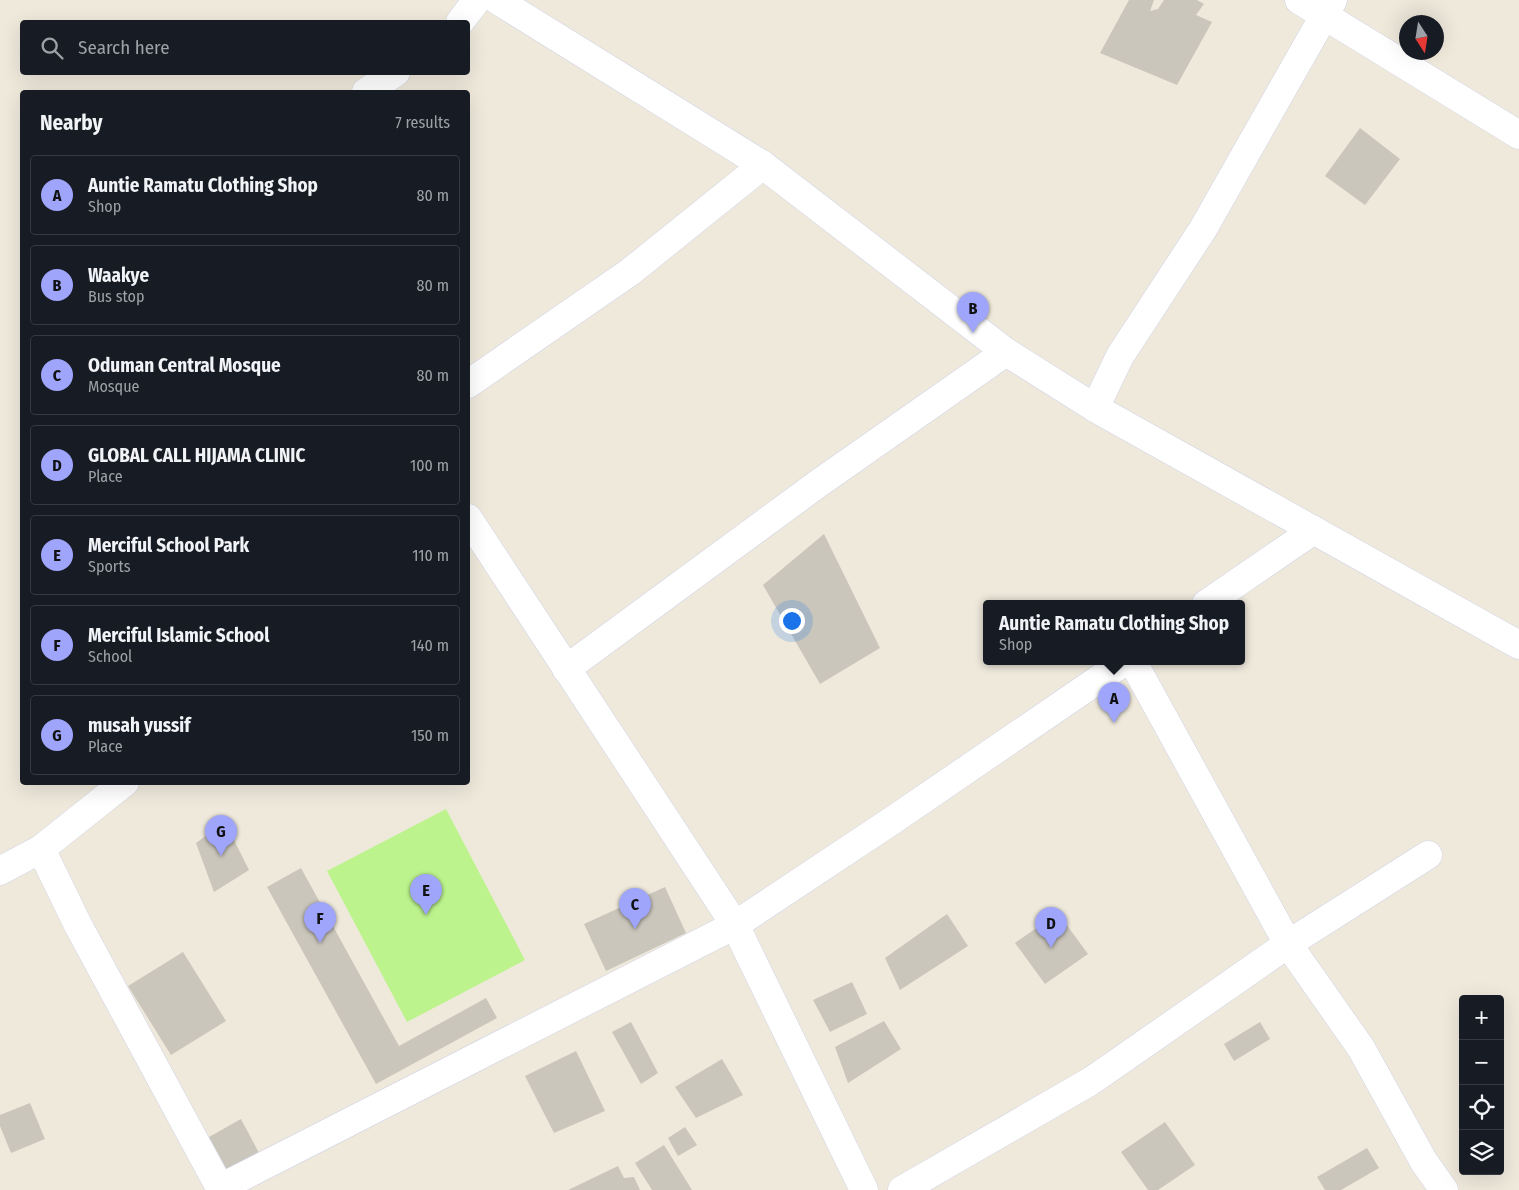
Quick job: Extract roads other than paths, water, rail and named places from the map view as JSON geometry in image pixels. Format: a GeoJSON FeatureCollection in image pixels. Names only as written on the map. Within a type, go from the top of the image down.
{"type":"FeatureCollection","features":[{"type":"Feature","properties":{"kind":"street"},"geometry":{"type":"LineString","coordinates":[[462,20],[477,0]]}},
{"type":"Feature","properties":{"kind":"street"},"geometry":{"type":"LineString","coordinates":[[497,0],[763,165],[1006,352],[1095,408],[1519,645]]}},
{"type":"Feature","properties":{"kind":"street"},"geometry":{"type":"LineString","coordinates":[[1299,0],[1329,7],[1519,135]]}},
{"type":"Feature","properties":{"kind":"street"},"geometry":{"type":"LineString","coordinates":[[1095,408],[1120,356],[1203,229],[1329,7]]}},
{"type":"Feature","properties":{"kind":"street"},"geometry":{"type":"LineString","coordinates":[[369,90],[392,75]]}},
{"type":"Feature","properties":{"kind":"street"},"geometry":{"type":"LineString","coordinates":[[470,383],[630,272],[763,165]]}},
{"type":"Feature","properties":{"kind":"street"},"geometry":{"type":"LineString","coordinates":[[566,669],[820,483],[1006,352]]}},
{"type":"Feature","properties":{"kind":"street"},"geometry":{"type":"LineString","coordinates":[[470,521],[736,925],[864,1190]]}},
{"type":"Feature","properties":{"kind":"street"},"geometry":{"type":"LineString","coordinates":[[1212,600],[1314,530]]}},
{"type":"Feature","properties":{"kind":"street"},"geometry":{"type":"LineString","coordinates":[[41,849],[78,925],[218,1189],[736,925],[1120,665]]}},
{"type":"Feature","properties":{"kind":"street"},"geometry":{"type":"LineString","coordinates":[[1135,665],[1288,944],[1361,1048],[1424,1162],[1444,1190]]}},
{"type":"Feature","properties":{"kind":"street"},"geometry":{"type":"LineString","coordinates":[[0,871],[41,849],[121,785]]}},
{"type":"Feature","properties":{"kind":"street"},"geometry":{"type":"LineString","coordinates":[[902,1190],[1091,1081],[1288,944],[1428,855]]}},
{"type":"Feature","properties":{"kind":"place","name":"Waakye"},"geometry":{"type":"Point","coordinates":[973,333]}},
{"type":"Feature","properties":{"kind":"place","name":"Auntie Ramatu Clothing Shop"},"geometry":{"type":"Point","coordinates":[1114,723]}},
{"type":"Feature","properties":{"kind":"place","name":"musah yussif"},"geometry":{"type":"Point","coordinates":[221,856]}},
{"type":"Feature","properties":{"kind":"place","name":"Merciful School Park"},"geometry":{"type":"Point","coordinates":[426,915]}},
{"type":"Feature","properties":{"kind":"place","name":"Oduman Central Mosque"},"geometry":{"type":"Point","coordinates":[635,929]}},
{"type":"Feature","properties":{"kind":"place","name":"Merciful Islamic School"},"geometry":{"type":"Point","coordinates":[320,943]}},
{"type":"Feature","properties":{"kind":"place","name":"GLOBAL CALL HIJAMA CLINIC"},"geometry":{"type":"Point","coordinates":[1051,948]}}]}
